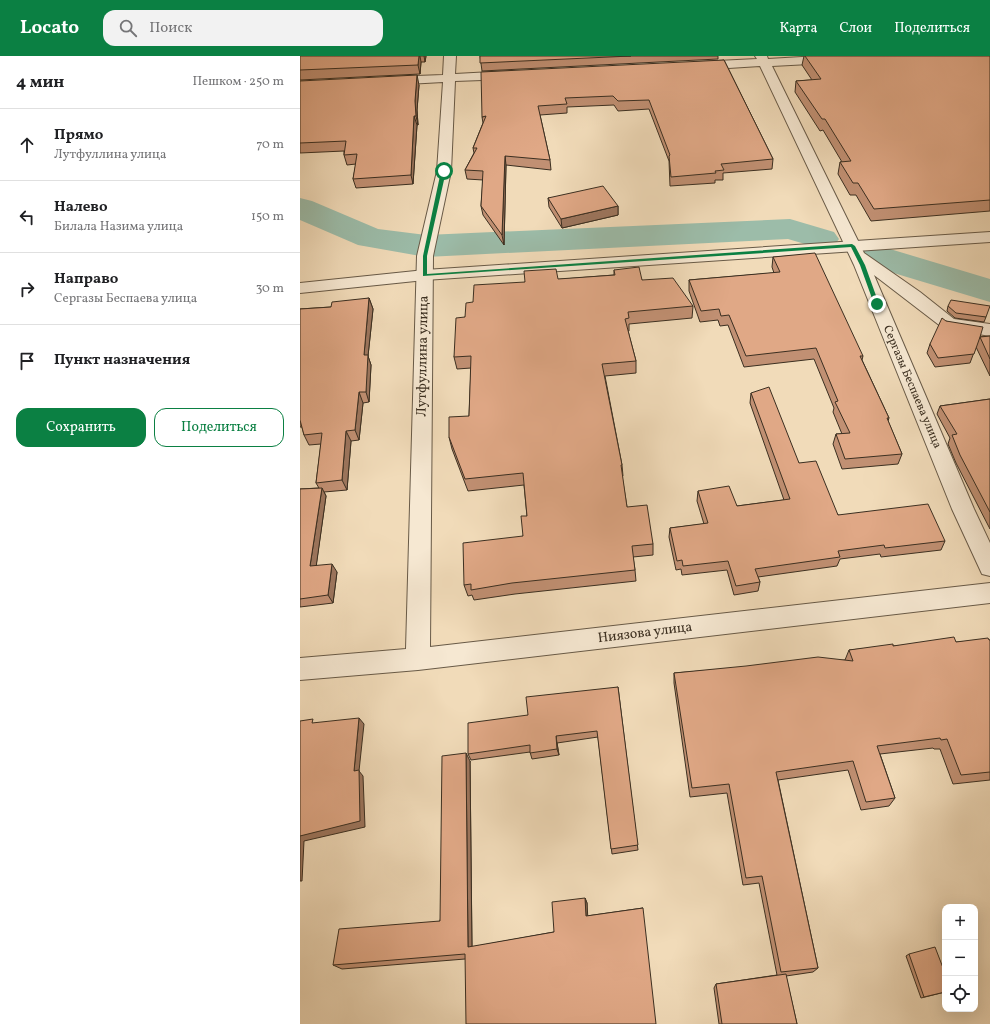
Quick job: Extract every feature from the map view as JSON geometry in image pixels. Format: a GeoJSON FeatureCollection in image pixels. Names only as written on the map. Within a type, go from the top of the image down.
{"type":"FeatureCollection","features":[{"type":"Feature","properties":{"kind":"street","name":"Лутфуллина улица"},"geometry":{"type":"LineString","coordinates":[[418,659],[425,266],[444,171],[450,56]]}},
{"type":"Feature","properties":{"kind":"street"},"geometry":{"type":"LineString","coordinates":[[686,67],[763,59],[885,56]]}},
{"type":"Feature","properties":{"kind":"street","name":"Сергазы Беспаева улица"},"geometry":{"type":"LineString","coordinates":[[763,59],[855,250],[963,509],[990,567]]}},
{"type":"Feature","properties":{"kind":"street"},"geometry":{"type":"LineString","coordinates":[[378,81],[520,74]]}},
{"type":"Feature","properties":{"kind":"street"},"geometry":{"type":"LineString","coordinates":[[300,288],[425,266],[855,250],[990,237]]}},
{"type":"Feature","properties":{"kind":"street"},"geometry":{"type":"LineString","coordinates":[[855,250],[949,324],[990,330]]}},
{"type":"Feature","properties":{"kind":"street","name":"Ниязова улица"},"geometry":{"type":"LineString","coordinates":[[300,669],[418,659],[990,593]]}},
{"type":"Feature","properties":{"kind":"building"},"geometry":{"type":"Polygon","coordinates":[[[300,56],[419,56],[418,65],[300,70],[300,56]]]}},
{"type":"Feature","properties":{"kind":"building"},"geometry":{"type":"Polygon","coordinates":[[[480,56],[631,56],[480,63],[480,56]]]}},
{"type":"Feature","properties":{"kind":"building"},"geometry":{"type":"Polygon","coordinates":[[[805,56],[990,56],[990,200],[874,209],[858,183],[853,183],[840,162],[851,161],[825,119],[822,119],[796,81],[821,79],[805,56]]]}},
{"type":"Feature","properties":{"kind":"building"},"geometry":{"type":"Polygon","coordinates":[[[724,60],[773,159],[721,164],[724,170],[715,171],[716,173],[671,177],[670,155],[649,100],[618,101],[613,96],[565,98],[567,104],[538,106],[550,160],[505,156],[502,235],[481,206],[483,171],[465,170],[477,148],[473,148],[486,116],[482,117],[481,72],[724,60]]]}},
{"type":"Feature","properties":{"kind":"building"},"geometry":{"type":"Polygon","coordinates":[[[417,75],[415,101],[416,116],[414,116],[411,175],[353,179],[357,154],[344,155],[346,141],[300,143],[300,81],[417,75]]]}},
{"type":"Feature","properties":{"kind":"building"},"geometry":{"type":"Polygon","coordinates":[[[603,186],[618,206],[561,219],[548,198],[603,186]]]}},
{"type":"Feature","properties":{"kind":"building"},"geometry":{"type":"Polygon","coordinates":[[[815,253],[863,356],[860,356],[889,418],[887,418],[902,454],[845,459],[836,434],[850,433],[835,402],[838,401],[816,348],[746,356],[729,315],[721,316],[719,309],[701,311],[689,280],[780,272],[773,257],[815,253]]]}},
{"type":"Feature","properties":{"kind":"building"},"geometry":{"type":"Polygon","coordinates":[[[639,267],[642,280],[673,278],[693,306],[628,312],[629,318],[625,319],[636,361],[602,364],[622,465],[627,507],[647,505],[653,544],[632,546],[635,570],[512,583],[471,590],[471,584],[464,585],[463,543],[523,536],[521,516],[527,516],[523,473],[465,479],[449,437],[449,417],[469,416],[471,356],[454,357],[456,318],[465,317],[466,303],[473,302],[474,285],[525,282],[524,271],[556,269],[558,279],[615,275],[614,270],[639,267]]]}},
{"type":"Feature","properties":{"kind":"building"},"geometry":{"type":"Polygon","coordinates":[[[369,298],[364,355],[368,355],[366,392],[359,392],[355,430],[346,431],[342,480],[316,483],[322,433],[304,435],[300,420],[300,309],[331,307],[332,302],[369,298]]]}},
{"type":"Feature","properties":{"kind":"building"},"geometry":{"type":"Polygon","coordinates":[[[951,300],[990,306],[986,317],[956,313],[948,306],[951,300]]]}},
{"type":"Feature","properties":{"kind":"building"},"geometry":{"type":"Polygon","coordinates":[[[942,318],[946,321],[983,327],[974,354],[938,358],[930,344],[942,318]]]}},
{"type":"Feature","properties":{"kind":"building"},"geometry":{"type":"Polygon","coordinates":[[[990,336],[990,359],[980,337],[990,336]]]}},
{"type":"Feature","properties":{"kind":"building"},"geometry":{"type":"Polygon","coordinates":[[[769,387],[799,463],[816,461],[838,515],[928,504],[945,541],[885,548],[884,545],[838,551],[840,557],[755,569],[760,582],[736,586],[728,561],[683,566],[682,560],[677,561],[670,528],[708,523],[698,491],[729,486],[737,506],[790,499],[751,393],[769,387]]]}},
{"type":"Feature","properties":{"kind":"building"},"geometry":{"type":"Polygon","coordinates":[[[990,399],[990,512],[960,455],[952,435],[957,434],[940,406],[990,399]]]}},
{"type":"Feature","properties":{"kind":"building"},"geometry":{"type":"Polygon","coordinates":[[[322,488],[310,566],[332,564],[328,595],[300,599],[300,489],[322,488]]]}},
{"type":"Feature","properties":{"kind":"building"},"geometry":{"type":"Polygon","coordinates":[[[954,637],[956,642],[988,638],[990,640],[990,772],[961,775],[947,739],[941,740],[940,738],[877,746],[895,798],[866,802],[853,761],[776,772],[818,968],[781,972],[762,876],[746,878],[729,784],[692,788],[674,673],[818,657],[853,661],[849,650],[893,644],[893,646],[954,637]]]}},
{"type":"Feature","properties":{"kind":"building"},"geometry":{"type":"Polygon","coordinates":[[[618,687],[638,845],[611,849],[597,731],[556,736],[557,749],[530,753],[530,745],[468,754],[468,723],[528,715],[526,697],[618,687]]]}},
{"type":"Feature","properties":{"kind":"building"},"geometry":{"type":"Polygon","coordinates":[[[359,718],[354,771],[359,770],[360,821],[300,836],[300,721],[313,719],[312,723],[359,718]]]}},
{"type":"Feature","properties":{"kind":"building"},"geometry":{"type":"Polygon","coordinates":[[[466,753],[468,947],[554,932],[552,902],[585,898],[586,916],[643,908],[656,1024],[466,1024],[465,954],[333,965],[339,929],[440,921],[442,756],[466,753]]]}},
{"type":"Feature","properties":{"kind":"building"},"geometry":{"type":"Polygon","coordinates":[[[935,947],[942,965],[942,993],[924,997],[909,954],[935,947]]]}},
{"type":"Feature","properties":{"kind":"building"},"geometry":{"type":"Polygon","coordinates":[[[786,974],[797,1024],[722,1024],[716,984],[786,974]]]}},
{"type":"Feature","properties":{"kind":"waterway"},"geometry":{"type":"LineString","coordinates":[[300,208],[370,238],[426,246],[790,229],[822,239]]}},
{"type":"Feature","properties":{"kind":"waterway"},"geometry":{"type":"LineString","coordinates":[[870,254],[990,291]]}},
{"type":"Feature","properties":{"kind":"route"},"geometry":{"type":"LineString","coordinates":[[444,171],[425,256],[425,275],[852,246],[862,265],[877,304]]}}]}
